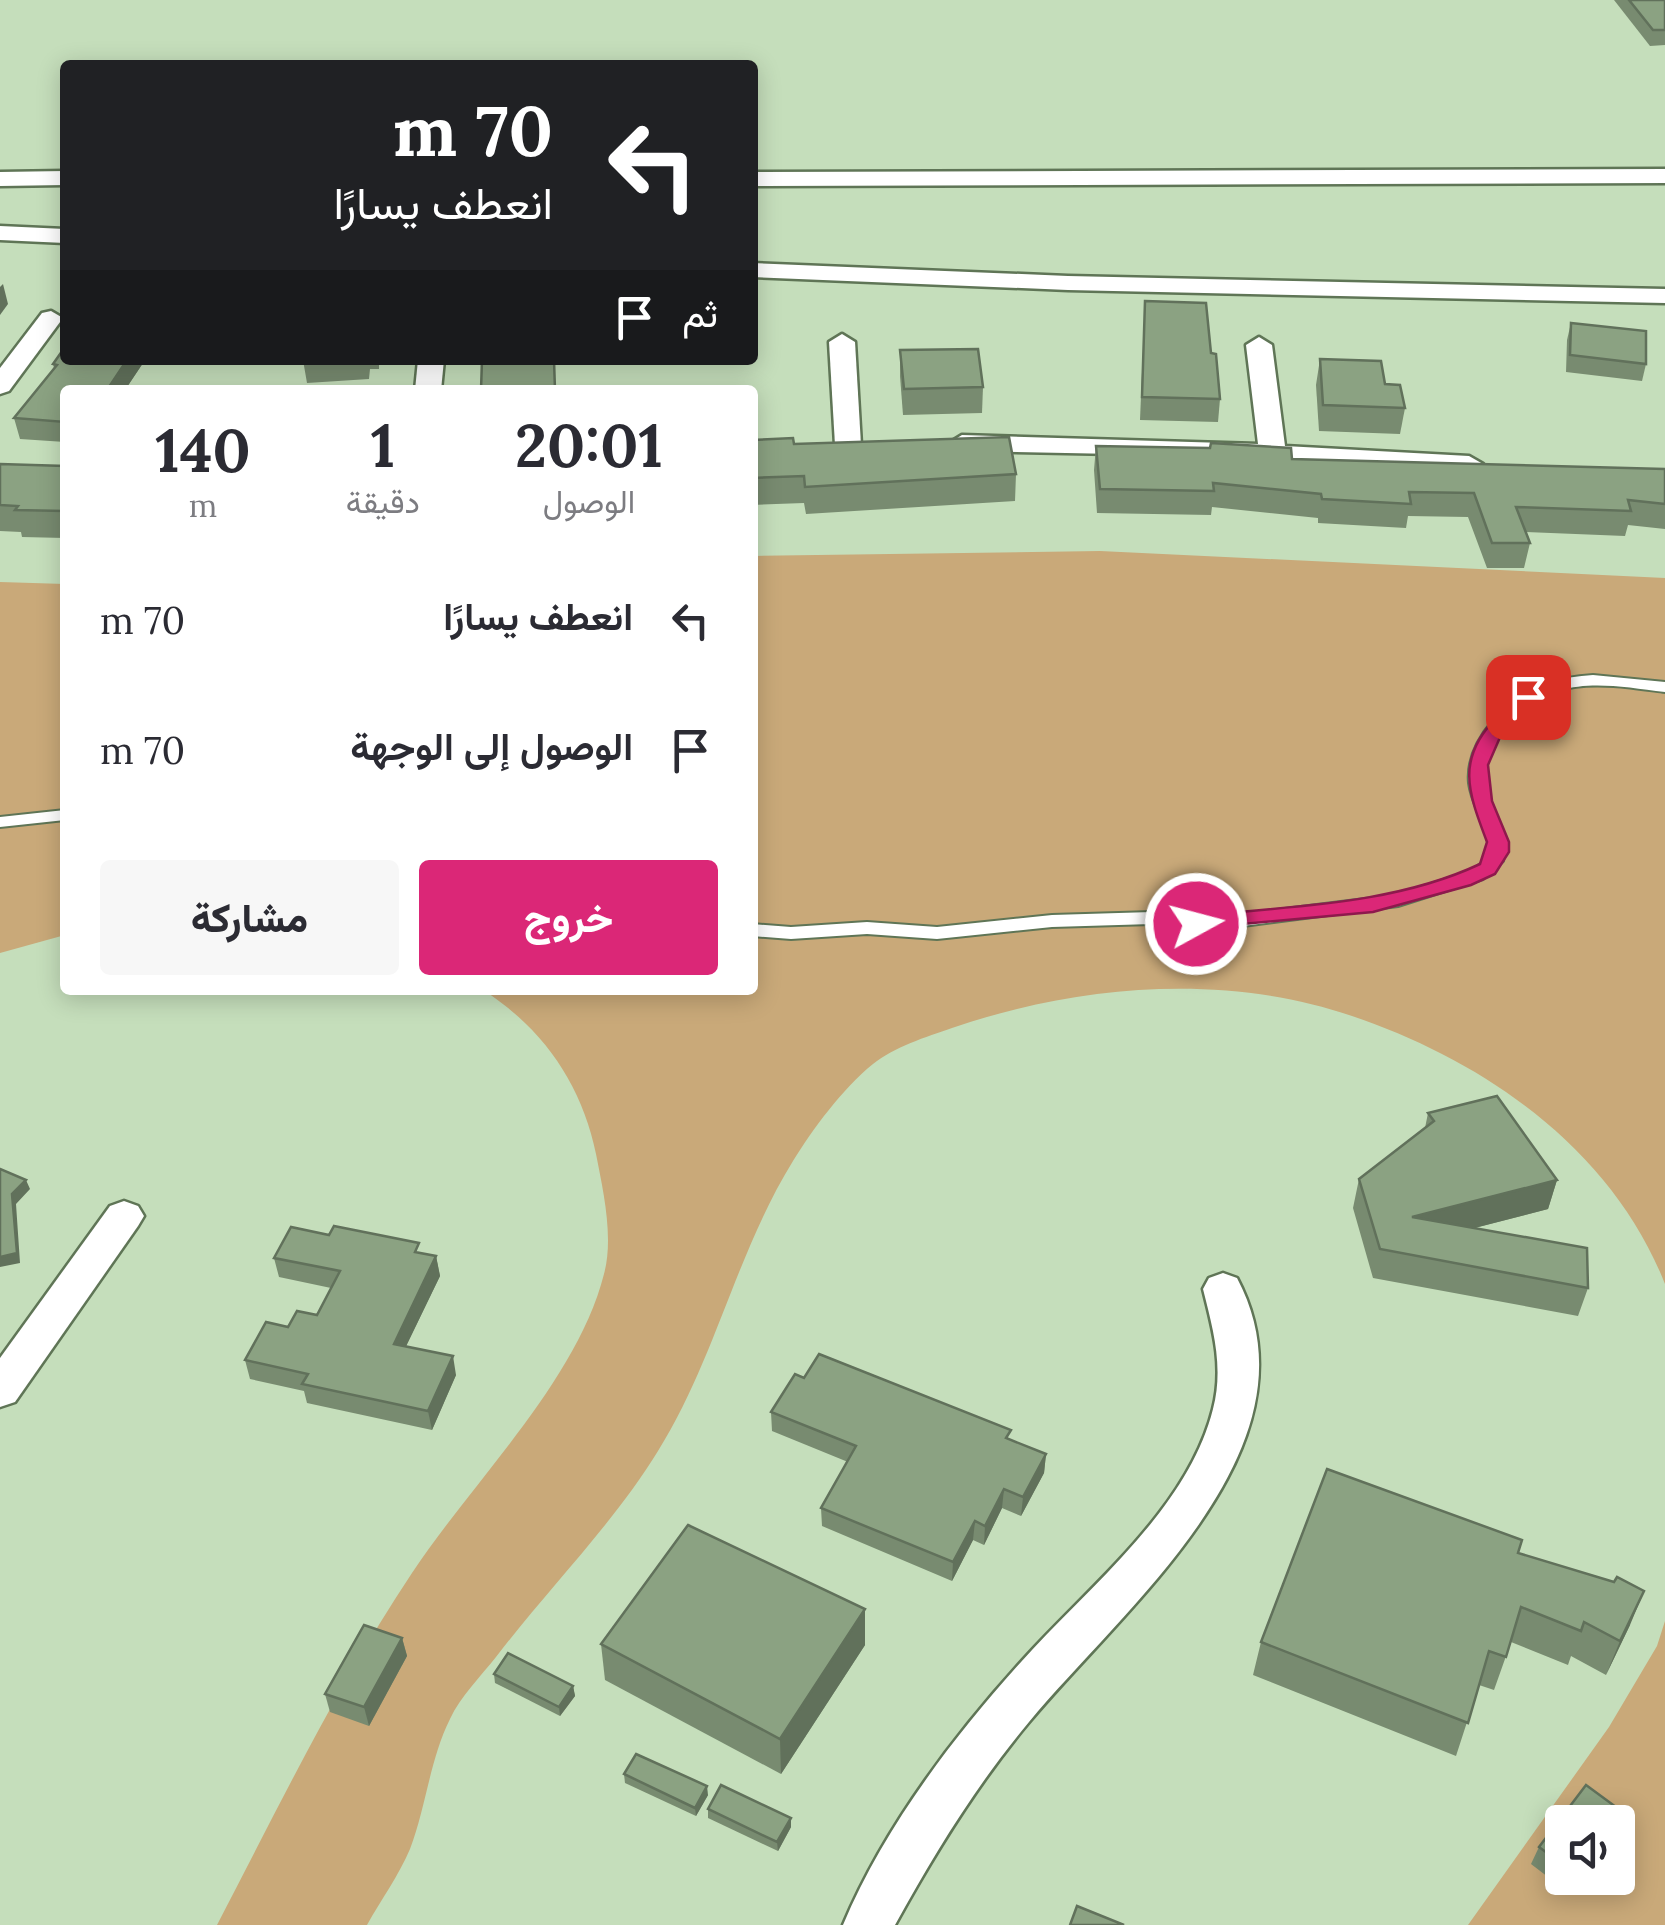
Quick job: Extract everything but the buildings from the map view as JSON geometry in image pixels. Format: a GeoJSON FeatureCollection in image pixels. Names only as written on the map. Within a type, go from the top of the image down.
{"type":"FeatureCollection","features":[{"type":"Feature","properties":{"kind":"street"},"geometry":{"type":"LineString","coordinates":[[758,180],[1665,176]]}},
{"type":"Feature","properties":{"kind":"street"},"geometry":{"type":"LineString","coordinates":[[0,179],[60,178]]}},
{"type":"Feature","properties":{"kind":"street"},"geometry":{"type":"LineString","coordinates":[[0,234],[60,236]]}},
{"type":"Feature","properties":{"kind":"street"},"geometry":{"type":"LineString","coordinates":[[758,270],[1068,283],[1665,296]]}},
{"type":"Feature","properties":{"kind":"street"},"geometry":{"type":"LineString","coordinates":[[0,386],[51,318]]}},
{"type":"Feature","properties":{"kind":"street"},"geometry":{"type":"LineString","coordinates":[[842,342],[838,445],[883,444]]}},
{"type":"Feature","properties":{"kind":"street"},"geometry":{"type":"LineString","coordinates":[[1259,345],[1273,453]]}},
{"type":"Feature","properties":{"kind":"street"},"geometry":{"type":"LineString","coordinates":[[936,443],[1273,453],[1502,466]]}},
{"type":"Feature","properties":{"kind":"street"},"geometry":{"type":"LineString","coordinates":[[0,1390],[124,1216]]}},
{"type":"Feature","properties":{"kind":"street"},"geometry":{"type":"LineString","coordinates":[[868,1925],[935,1809],[973,1756],[1198,1491],[1230,1425],[1241,1381],[1238,1329],[1223,1289]]}},
{"type":"Feature","properties":{"kind":"lane"},"geometry":{"type":"LineString","coordinates":[[758,930],[791,933],[867,928],[937,933],[1052,921],[1152,918],[1212,924],[1398,900],[1477,875],[1494,861],[1498,842],[1482,801],[1478,765],[1492,733],[1528,697],[1573,680],[1665,687]]}},
{"type":"Feature","properties":{"kind":"lane"},"geometry":{"type":"LineString","coordinates":[[0,822],[60,816]]}},
{"type":"Feature","properties":{"kind":"shaded area"},"geometry":{"type":"Polygon","coordinates":[[[1100,551],[1665,578],[1665,1284],[1642,1236],[1612,1192],[1578,1152],[1538,1116],[1450,1058],[1352,1016],[1253,993],[1151,989],[1049,1002],[1000,1013],[900,1048],[881,1058],[850,1085],[801,1149],[773,1196],[695,1380],[658,1451],[621,1504],[454,1711],[443,1734],[410,1849],[367,1925],[217,1925],[359,1658],[436,1538],[547,1392],[590,1314],[604,1274],[608,1245],[606,1214],[596,1154],[581,1105],[557,1060],[541,1040],[490,995],[758,995],[758,556],[1100,551]]]}},
{"type":"Feature","properties":{"kind":"shaded area"},"geometry":{"type":"Polygon","coordinates":[[[0,582],[60,584],[60,936],[0,953],[0,582]]]}},
{"type":"Feature","properties":{"kind":"shaded area"},"geometry":{"type":"Polygon","coordinates":[[[1665,1621],[1665,1925],[1468,1925],[1545,1817],[1545,1895],[1635,1895],[1635,1805],[1553,1805],[1609,1727],[1657,1646],[1665,1621]]]}},
{"type":"Feature","properties":{"kind":"route"},"geometry":{"type":"LineString","coordinates":[[1196,924],[1398,900],[1487,869],[1498,852],[1498,842],[1477,784],[1478,765],[1492,733],[1528,697]]}}]}
